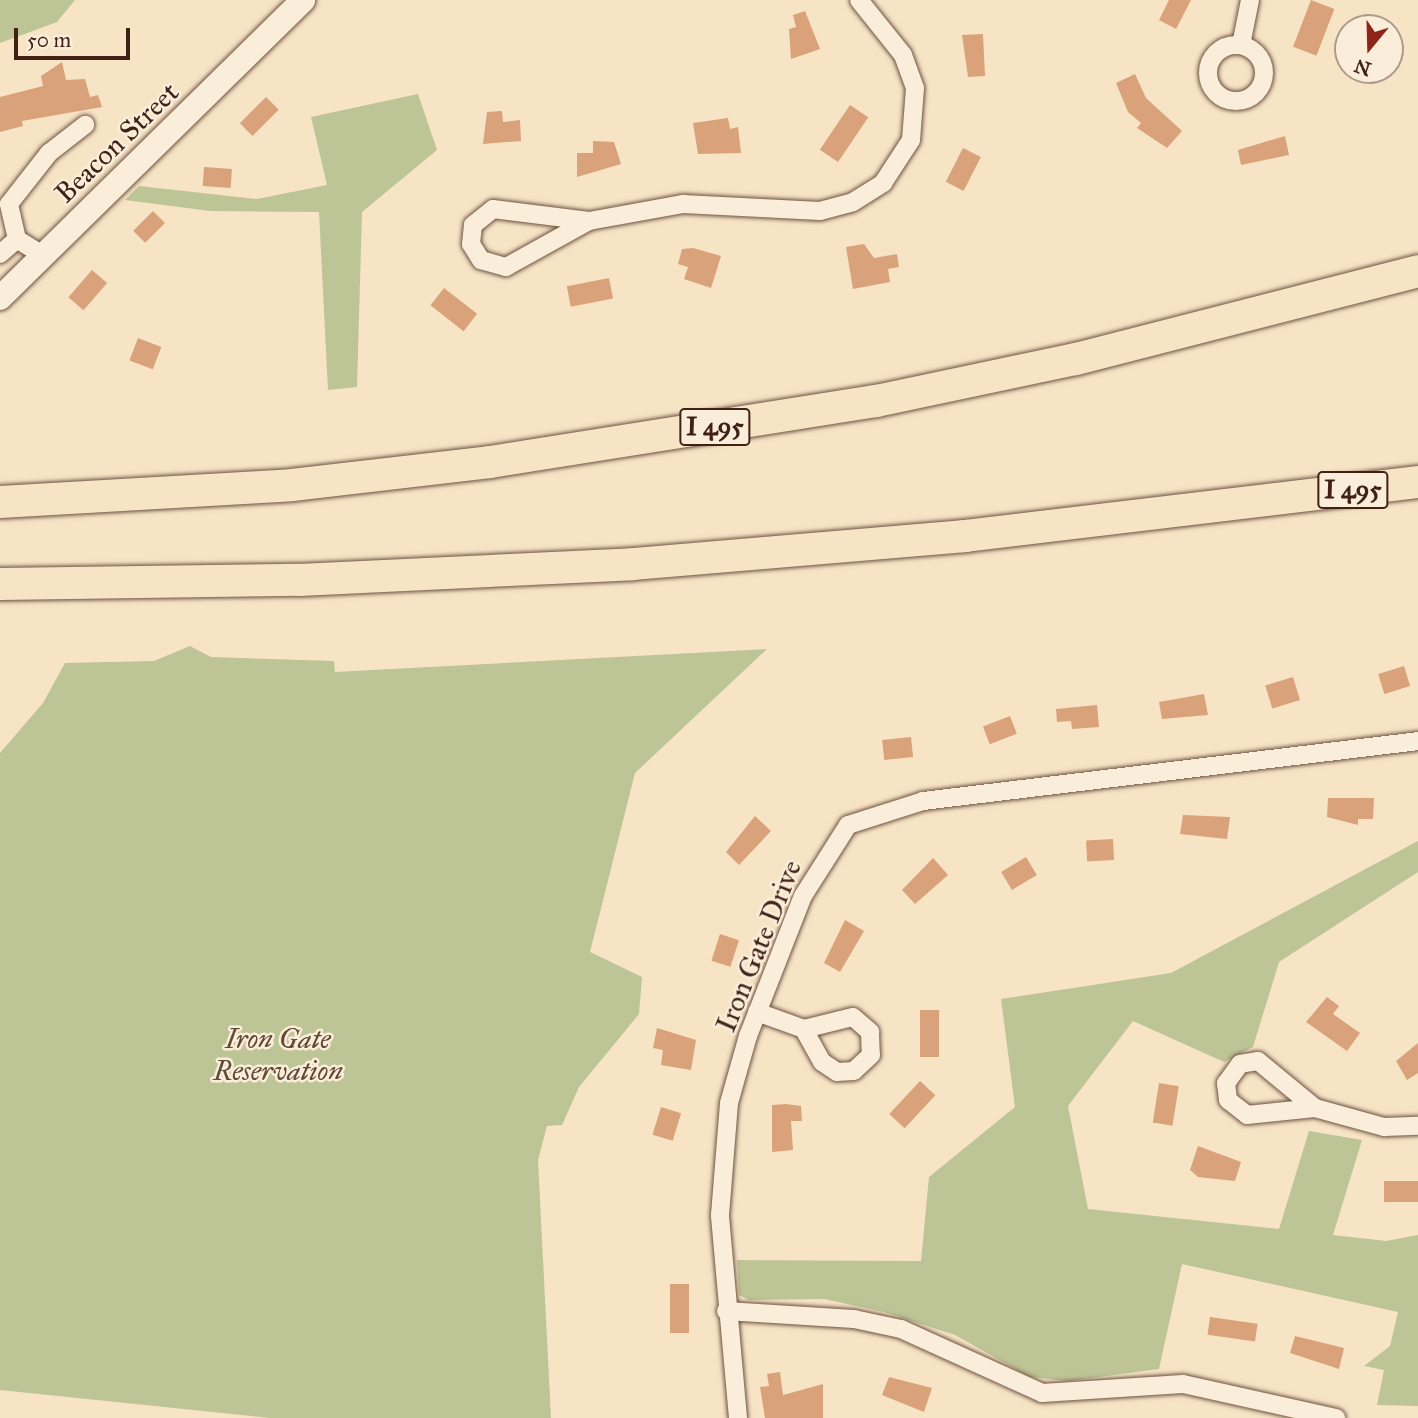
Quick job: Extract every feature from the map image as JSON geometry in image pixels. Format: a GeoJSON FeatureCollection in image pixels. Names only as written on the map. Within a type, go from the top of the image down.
{"type":"FeatureCollection","features":[{"type":"Feature","properties":{"kind":"highway","name":"I 495"},"geometry":{"type":"LineString","coordinates":[[0,502],[292,485],[477,464],[863,403],[1076,359],[1418,271]]}},
{"type":"Feature","properties":{"kind":"highway","name":"I 495"},"geometry":{"type":"LineString","coordinates":[[0,584],[299,580],[633,564],[965,536],[1418,482]]}},
{"type":"Feature","properties":{"kind":"main road","name":"Beacon Street"},"geometry":{"type":"LineString","coordinates":[[0,299],[303,0]]}},
{"type":"Feature","properties":{"kind":"street"},"geometry":{"type":"LineString","coordinates":[[589,221],[506,267],[481,260],[471,244],[473,225],[493,209],[589,221],[683,204],[820,211],[853,202],[883,183],[911,140],[915,88],[903,55],[859,0]]}},
{"type":"Feature","properties":{"kind":"street"},"geometry":{"type":"LineString","coordinates":[[1241,45],[1250,0]]}},
{"type":"Feature","properties":{"kind":"street"},"geometry":{"type":"LineString","coordinates":[[44,256],[17,239],[9,204],[49,153],[85,125]]}},
{"type":"Feature","properties":{"kind":"street"},"geometry":{"type":"LineString","coordinates":[[0,254],[17,239]]}},
{"type":"Feature","properties":{"kind":"street","name":"Iron Gate Drive"},"geometry":{"type":"LineString","coordinates":[[738,1418],[726,1311],[722,1148],[757,1012],[813,873],[848,825],[873,812],[923,801],[1418,741]]}},
{"type":"Feature","properties":{"kind":"street"},"geometry":{"type":"LineString","coordinates":[[757,1012],[804,1029]]}},
{"type":"Feature","properties":{"kind":"street"},"geometry":{"type":"LineString","coordinates":[[1315,1108],[1258,1061],[1235,1067],[1226,1083],[1228,1100],[1247,1115],[1315,1108],[1384,1127],[1418,1126]]}},
{"type":"Feature","properties":{"kind":"street"},"geometry":{"type":"LineString","coordinates":[[726,1311],[843,1318],[901,1329],[1042,1393],[1182,1384],[1336,1418]]}},
{"type":"Feature","properties":{"kind":"green space"},"geometry":{"type":"Polygon","coordinates":[[[0,0],[75,0],[57,22],[0,43],[0,0]]]}},
{"type":"Feature","properties":{"kind":"green space"},"geometry":{"type":"Polygon","coordinates":[[[418,94],[437,150],[362,212],[357,387],[328,390],[319,212],[210,211],[125,200],[139,186],[257,199],[327,185],[311,117],[418,94]]]}},
{"type":"Feature","properties":{"kind":"green space","name":"Iron Gate Reservation"},"geometry":{"type":"Polygon","coordinates":[[[190,646],[211,657],[334,661],[335,672],[767,649],[635,773],[590,952],[642,977],[639,1014],[579,1087],[562,1125],[547,1126],[538,1160],[551,1418],[270,1418],[0,1390],[0,753],[43,703],[65,663],[154,661],[190,646]]]}},
{"type":"Feature","properties":{"kind":"green space"},"geometry":{"type":"Polygon","coordinates":[[[1418,841],[1418,872],[1279,962],[1253,1047],[1224,1062],[1133,1021],[1068,1106],[1088,1209],[1279,1229],[1309,1131],[1362,1140],[1333,1235],[1386,1241],[1418,1235],[1418,1406],[1377,1405],[1384,1370],[1364,1366],[1390,1346],[1398,1312],[1182,1264],[1159,1369],[1068,1381],[1030,1377],[955,1335],[884,1312],[824,1299],[749,1300],[739,1295],[737,1260],[921,1261],[929,1177],[1015,1107],[1001,999],[1171,973],[1418,841]]]}},
{"type":"Feature","properties":{"kind":"building"},"geometry":{"type":"Polygon","coordinates":[[[1169,0],[1191,0],[1176,29],[1159,20],[1169,0]]]}},
{"type":"Feature","properties":{"kind":"building"},"geometry":{"type":"Polygon","coordinates":[[[1311,0],[1334,9],[1316,56],[1293,47],[1311,0]]]}},
{"type":"Feature","properties":{"kind":"building"},"geometry":{"type":"Polygon","coordinates":[[[805,11],[820,49],[791,59],[789,29],[796,27],[793,15],[805,11]]]}},
{"type":"Feature","properties":{"kind":"building"},"geometry":{"type":"Polygon","coordinates":[[[983,34],[985,76],[968,77],[962,35],[983,34]]]}},
{"type":"Feature","properties":{"kind":"building"},"geometry":{"type":"Polygon","coordinates":[[[62,62],[66,80],[85,79],[90,97],[98,95],[102,107],[22,121],[23,126],[0,132],[0,97],[43,86],[41,76],[62,62]]]}},
{"type":"Feature","properties":{"kind":"building"},"geometry":{"type":"Polygon","coordinates":[[[1135,74],[1146,98],[1182,131],[1167,148],[1137,128],[1141,123],[1128,112],[1116,83],[1135,74]]]}},
{"type":"Feature","properties":{"kind":"building"},"geometry":{"type":"Polygon","coordinates":[[[266,97],[279,110],[253,136],[240,123],[266,97]]]}},
{"type":"Feature","properties":{"kind":"building"},"geometry":{"type":"Polygon","coordinates":[[[850,105],[868,117],[838,162],[820,150],[850,105]]]}},
{"type":"Feature","properties":{"kind":"building"},"geometry":{"type":"Polygon","coordinates":[[[502,111],[503,122],[520,120],[521,141],[483,144],[487,112],[502,111]]]}},
{"type":"Feature","properties":{"kind":"building"},"geometry":{"type":"Polygon","coordinates":[[[728,118],[730,129],[738,127],[741,153],[698,154],[693,123],[728,118]]]}},
{"type":"Feature","properties":{"kind":"building"},"geometry":{"type":"Polygon","coordinates":[[[1285,136],[1289,155],[1241,165],[1238,150],[1285,136]]]}},
{"type":"Feature","properties":{"kind":"building"},"geometry":{"type":"Polygon","coordinates":[[[593,141],[614,142],[621,164],[577,177],[577,153],[593,153],[593,141]]]}},
{"type":"Feature","properties":{"kind":"building"},"geometry":{"type":"Polygon","coordinates":[[[963,148],[981,157],[964,191],[946,182],[963,148]]]}},
{"type":"Feature","properties":{"kind":"building"},"geometry":{"type":"Polygon","coordinates":[[[204,167],[232,169],[231,188],[203,186],[204,167]]]}},
{"type":"Feature","properties":{"kind":"building"},"geometry":{"type":"Polygon","coordinates":[[[153,211],[165,223],[145,243],[133,231],[153,211]]]}},
{"type":"Feature","properties":{"kind":"building"},"geometry":{"type":"Polygon","coordinates":[[[864,244],[874,258],[897,254],[899,267],[888,269],[890,282],[853,289],[846,247],[864,244]]]}},
{"type":"Feature","properties":{"kind":"building"},"geometry":{"type":"Polygon","coordinates":[[[693,248],[721,256],[711,288],[684,279],[688,267],[678,264],[682,249],[693,248]]]}},
{"type":"Feature","properties":{"kind":"building"},"geometry":{"type":"Polygon","coordinates":[[[92,270],[107,283],[83,310],[68,297],[92,270]]]}},
{"type":"Feature","properties":{"kind":"building"},"geometry":{"type":"Polygon","coordinates":[[[609,278],[613,299],[571,307],[567,286],[609,278]]]}},
{"type":"Feature","properties":{"kind":"building"},"geometry":{"type":"Polygon","coordinates":[[[444,288],[477,314],[464,331],[430,305],[444,288]]]}},
{"type":"Feature","properties":{"kind":"building"},"geometry":{"type":"Polygon","coordinates":[[[138,338],[161,347],[153,369],[129,360],[138,338]]]}},
{"type":"Feature","properties":{"kind":"building"},"geometry":{"type":"Polygon","coordinates":[[[1404,666],[1410,686],[1384,694],[1378,674],[1404,666]]]}},
{"type":"Feature","properties":{"kind":"building"},"geometry":{"type":"Polygon","coordinates":[[[1293,677],[1300,700],[1272,708],[1265,685],[1293,677]]]}},
{"type":"Feature","properties":{"kind":"building"},"geometry":{"type":"Polygon","coordinates":[[[1204,694],[1208,715],[1162,719],[1159,702],[1204,694]]]}},
{"type":"Feature","properties":{"kind":"building"},"geometry":{"type":"Polygon","coordinates":[[[1097,705],[1099,727],[1072,729],[1071,721],[1057,722],[1056,709],[1097,705]]]}},
{"type":"Feature","properties":{"kind":"building"},"geometry":{"type":"Polygon","coordinates":[[[1010,716],[1017,734],[990,744],[983,726],[1010,716]]]}},
{"type":"Feature","properties":{"kind":"building"},"geometry":{"type":"Polygon","coordinates":[[[911,737],[913,757],[884,760],[882,740],[911,737]]]}},
{"type":"Feature","properties":{"kind":"building"},"geometry":{"type":"Polygon","coordinates":[[[1328,798],[1374,798],[1373,819],[1358,819],[1358,825],[1327,817],[1328,798]]]}},
{"type":"Feature","properties":{"kind":"building"},"geometry":{"type":"Polygon","coordinates":[[[1183,815],[1230,817],[1227,839],[1180,834],[1183,815]]]}},
{"type":"Feature","properties":{"kind":"building"},"geometry":{"type":"Polygon","coordinates":[[[755,816],[771,831],[739,865],[726,852],[755,816]]]}},
{"type":"Feature","properties":{"kind":"building"},"geometry":{"type":"Polygon","coordinates":[[[1113,839],[1114,860],[1087,861],[1086,840],[1113,839]]]}},
{"type":"Feature","properties":{"kind":"building"},"geometry":{"type":"Polygon","coordinates":[[[1026,857],[1037,875],[1012,890],[1001,872],[1026,857]]]}},
{"type":"Feature","properties":{"kind":"building"},"geometry":{"type":"Polygon","coordinates":[[[933,858],[948,875],[915,904],[902,890],[933,858]]]}},
{"type":"Feature","properties":{"kind":"building"},"geometry":{"type":"Polygon","coordinates":[[[845,920],[864,931],[840,972],[824,963],[845,920]]]}},
{"type":"Feature","properties":{"kind":"building"},"geometry":{"type":"Polygon","coordinates":[[[720,934],[739,940],[730,967],[711,961],[720,934]]]}},
{"type":"Feature","properties":{"kind":"building"},"geometry":{"type":"Polygon","coordinates":[[[1327,997],[1339,1006],[1333,1014],[1360,1033],[1347,1051],[1306,1022],[1327,997]]]}},
{"type":"Feature","properties":{"kind":"building"},"geometry":{"type":"Polygon","coordinates":[[[920,1010],[939,1010],[939,1057],[920,1057],[920,1010]]]}},
{"type":"Feature","properties":{"kind":"building"},"geometry":{"type":"Polygon","coordinates":[[[657,1028],[696,1040],[691,1070],[661,1065],[663,1050],[653,1048],[657,1028]]]}},
{"type":"Feature","properties":{"kind":"building"},"geometry":{"type":"Polygon","coordinates":[[[1418,1043],[1418,1073],[1407,1080],[1396,1061],[1418,1043]]]}},
{"type":"Feature","properties":{"kind":"building"},"geometry":{"type":"Polygon","coordinates":[[[920,1081],[935,1095],[905,1128],[889,1114],[920,1081]]]}},
{"type":"Feature","properties":{"kind":"building"},"geometry":{"type":"Polygon","coordinates":[[[1159,1083],[1179,1086],[1172,1126],[1153,1123],[1159,1083]]]}},
{"type":"Feature","properties":{"kind":"building"},"geometry":{"type":"Polygon","coordinates":[[[772,1105],[801,1106],[802,1121],[791,1121],[793,1150],[772,1152],[772,1105]]]}},
{"type":"Feature","properties":{"kind":"building"},"geometry":{"type":"Polygon","coordinates":[[[661,1107],[681,1113],[673,1141],[653,1135],[661,1107]]]}},
{"type":"Feature","properties":{"kind":"building"},"geometry":{"type":"Polygon","coordinates":[[[1198,1146],[1241,1162],[1235,1181],[1198,1177],[1190,1170],[1198,1146]]]}},
{"type":"Feature","properties":{"kind":"building"},"geometry":{"type":"Polygon","coordinates":[[[1384,1181],[1418,1181],[1418,1202],[1384,1202],[1384,1181]]]}},
{"type":"Feature","properties":{"kind":"building"},"geometry":{"type":"Polygon","coordinates":[[[670,1284],[689,1284],[689,1333],[670,1333],[670,1284]]]}},
{"type":"Feature","properties":{"kind":"building"},"geometry":{"type":"Polygon","coordinates":[[[1210,1317],[1258,1324],[1255,1342],[1207,1335],[1210,1317]]]}},
{"type":"Feature","properties":{"kind":"building"},"geometry":{"type":"Polygon","coordinates":[[[1295,1336],[1344,1348],[1339,1369],[1290,1353],[1295,1336]]]}},
{"type":"Feature","properties":{"kind":"building"},"geometry":{"type":"Polygon","coordinates":[[[780,1372],[783,1395],[823,1384],[823,1418],[765,1418],[760,1387],[769,1386],[767,1374],[780,1372]]]}},
{"type":"Feature","properties":{"kind":"building"},"geometry":{"type":"Polygon","coordinates":[[[889,1377],[932,1388],[924,1412],[882,1395],[889,1377]]]}}]}
